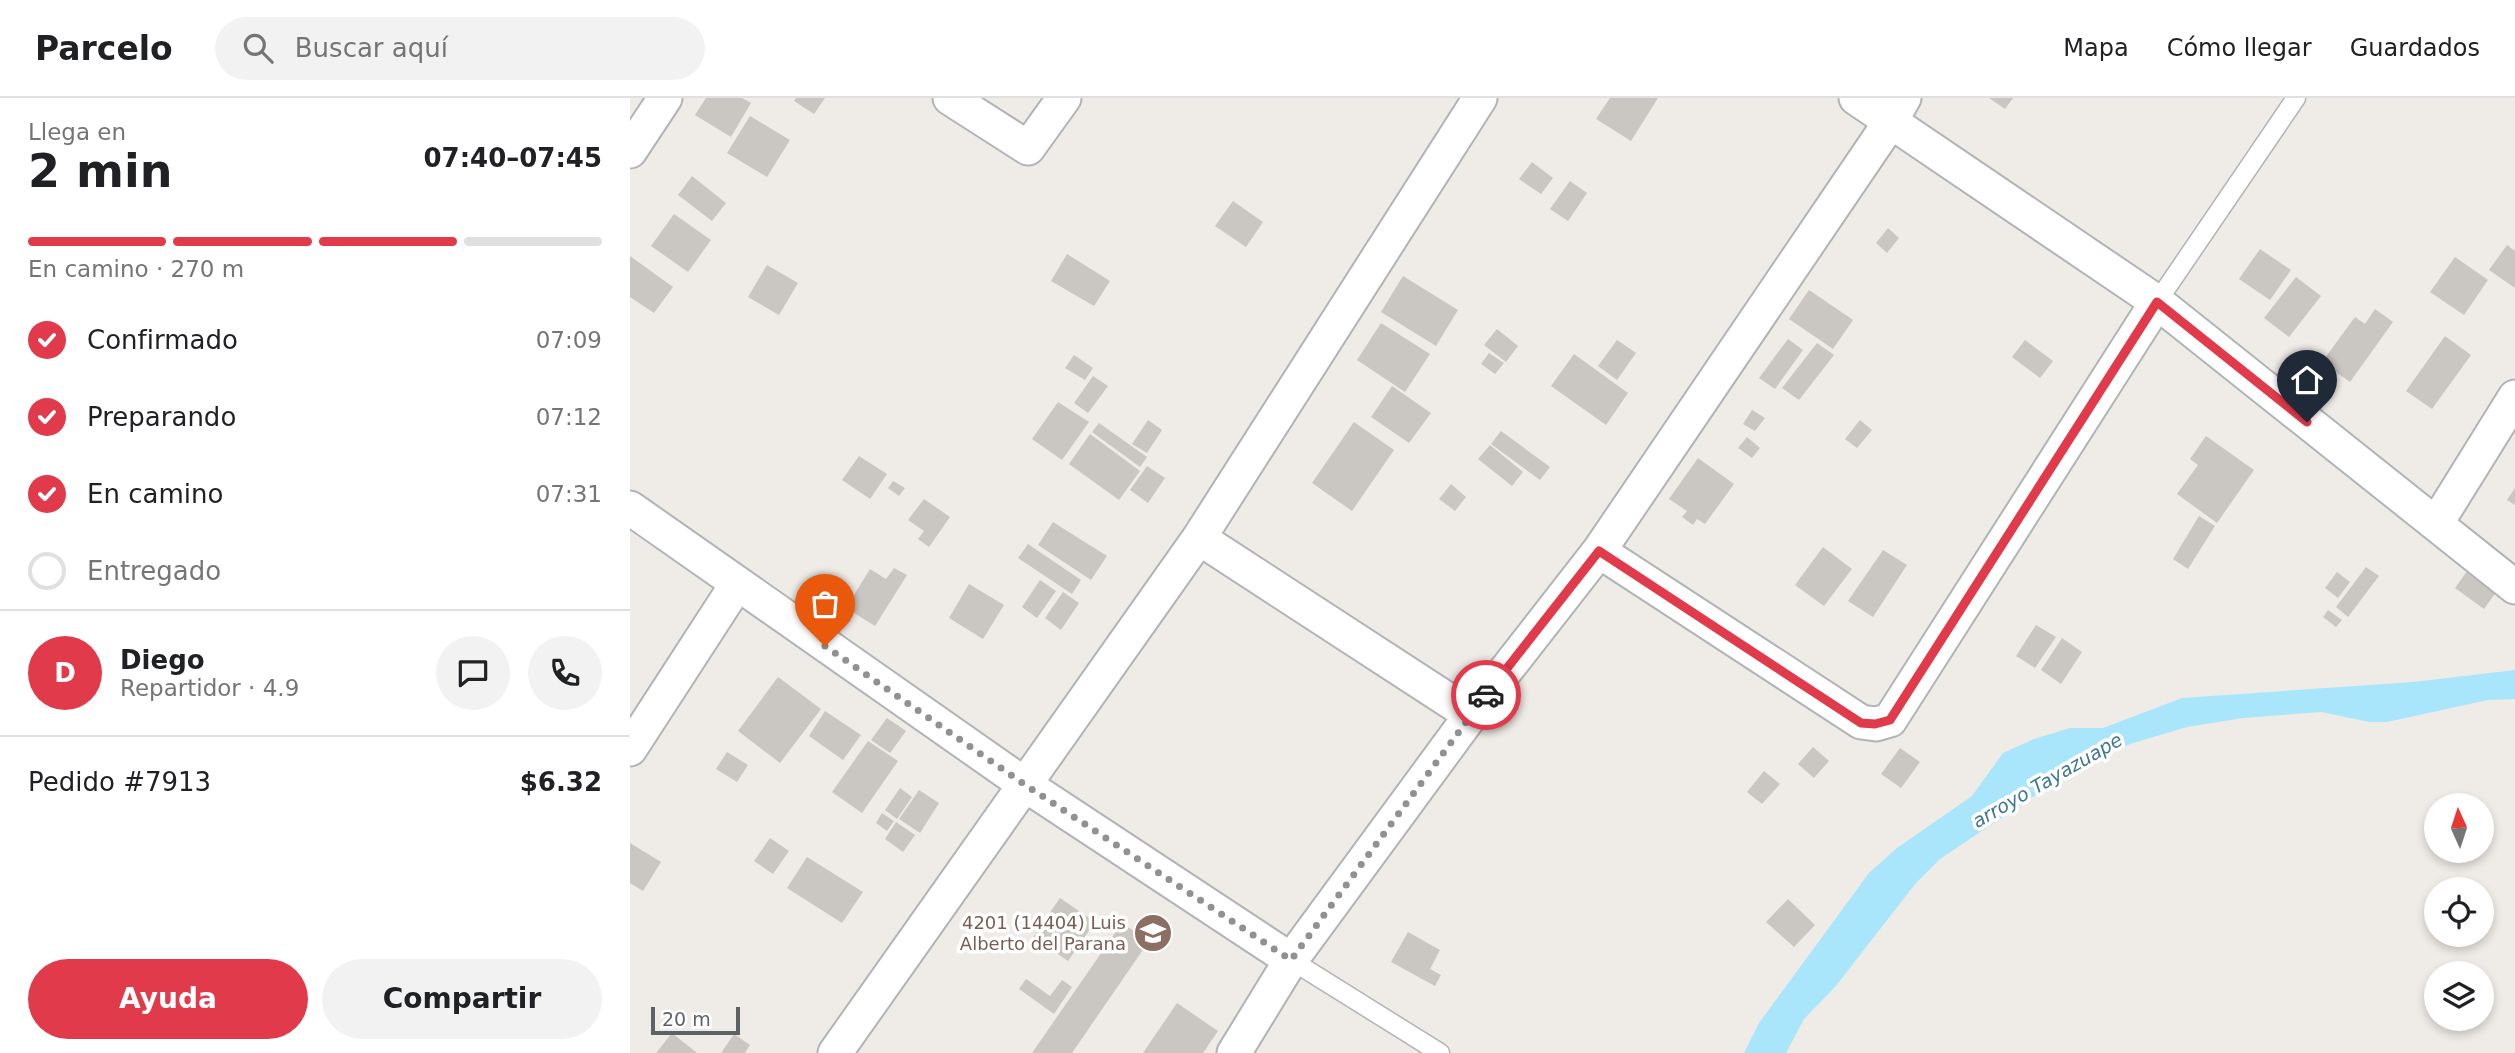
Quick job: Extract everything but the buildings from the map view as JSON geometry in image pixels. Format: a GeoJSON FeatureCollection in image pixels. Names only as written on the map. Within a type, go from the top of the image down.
{"type":"FeatureCollection","features":[{"type":"Feature","properties":{"kind":"street"},"geometry":{"type":"LineString","coordinates":[[630,151],[665,98]]}},
{"type":"Feature","properties":{"kind":"street"},"geometry":{"type":"LineString","coordinates":[[950,98],[1028,148],[1064,98]]}},
{"type":"Feature","properties":{"kind":"street"},"geometry":{"type":"LineString","coordinates":[[835,1053],[1199,538],[1480,98]]}},
{"type":"Feature","properties":{"kind":"street"},"geometry":{"type":"LineString","coordinates":[[1856,98],[1898,110],[2157,302],[2515,587]]}},
{"type":"Feature","properties":{"kind":"street"},"geometry":{"type":"LineString","coordinates":[[1234,1053],[1291,960],[1471,715],[1599,551],[1898,110]]}},
{"type":"Feature","properties":{"kind":"street"},"geometry":{"type":"LineString","coordinates":[[1599,551],[1861,723],[1875,724],[1890,720],[2157,302]]}},
{"type":"Feature","properties":{"kind":"street"},"geometry":{"type":"LineString","coordinates":[[2436,524],[2515,397]]}},
{"type":"Feature","properties":{"kind":"street"},"geometry":{"type":"LineString","coordinates":[[630,508],[1024,784],[1291,960]]}},
{"type":"Feature","properties":{"kind":"street"},"geometry":{"type":"LineString","coordinates":[[1199,538],[1471,715]]}},
{"type":"Feature","properties":{"kind":"street"},"geometry":{"type":"LineString","coordinates":[[630,750],[737,584]]}},
{"type":"Feature","properties":{"kind":"lane"},"geometry":{"type":"LineString","coordinates":[[2157,302],[2296,98]]}},
{"type":"Feature","properties":{"kind":"lane"},"geometry":{"type":"LineString","coordinates":[[1291,960],[1440,1053]]}},
{"type":"Feature","properties":{"kind":"water","name":"arroyo Tayazuape"},"geometry":{"type":"Polygon","coordinates":[[[2515,670],[2515,699],[2488,700],[2387,722],[2370,722],[2321,712],[2243,718],[2187,727],[2100,756],[2061,778],[1940,859],[1916,883],[1835,987],[1804,1019],[1786,1053],[1744,1053],[1759,1023],[1869,873],[1897,848],[1972,796],[2003,753],[2034,739],[2070,728],[2103,728],[2182,698],[2413,682],[2515,670]]]}},
{"type":"Feature","properties":{"kind":"way so far"},"geometry":{"type":"LineString","coordinates":[[825,646],[1024,784],[1291,960],[1486,695]]}},
{"type":"Feature","properties":{"kind":"place","name":"4201 (14404) Luis Alberto del Parana"},"geometry":{"type":"Point","coordinates":[1153,933]}},
{"type":"Feature","properties":{"kind":"route"},"geometry":{"type":"LineString","coordinates":[[1486,695],[1599,551],[1861,723],[1875,724],[1890,720],[2157,302],[2307,422]]}}]}
